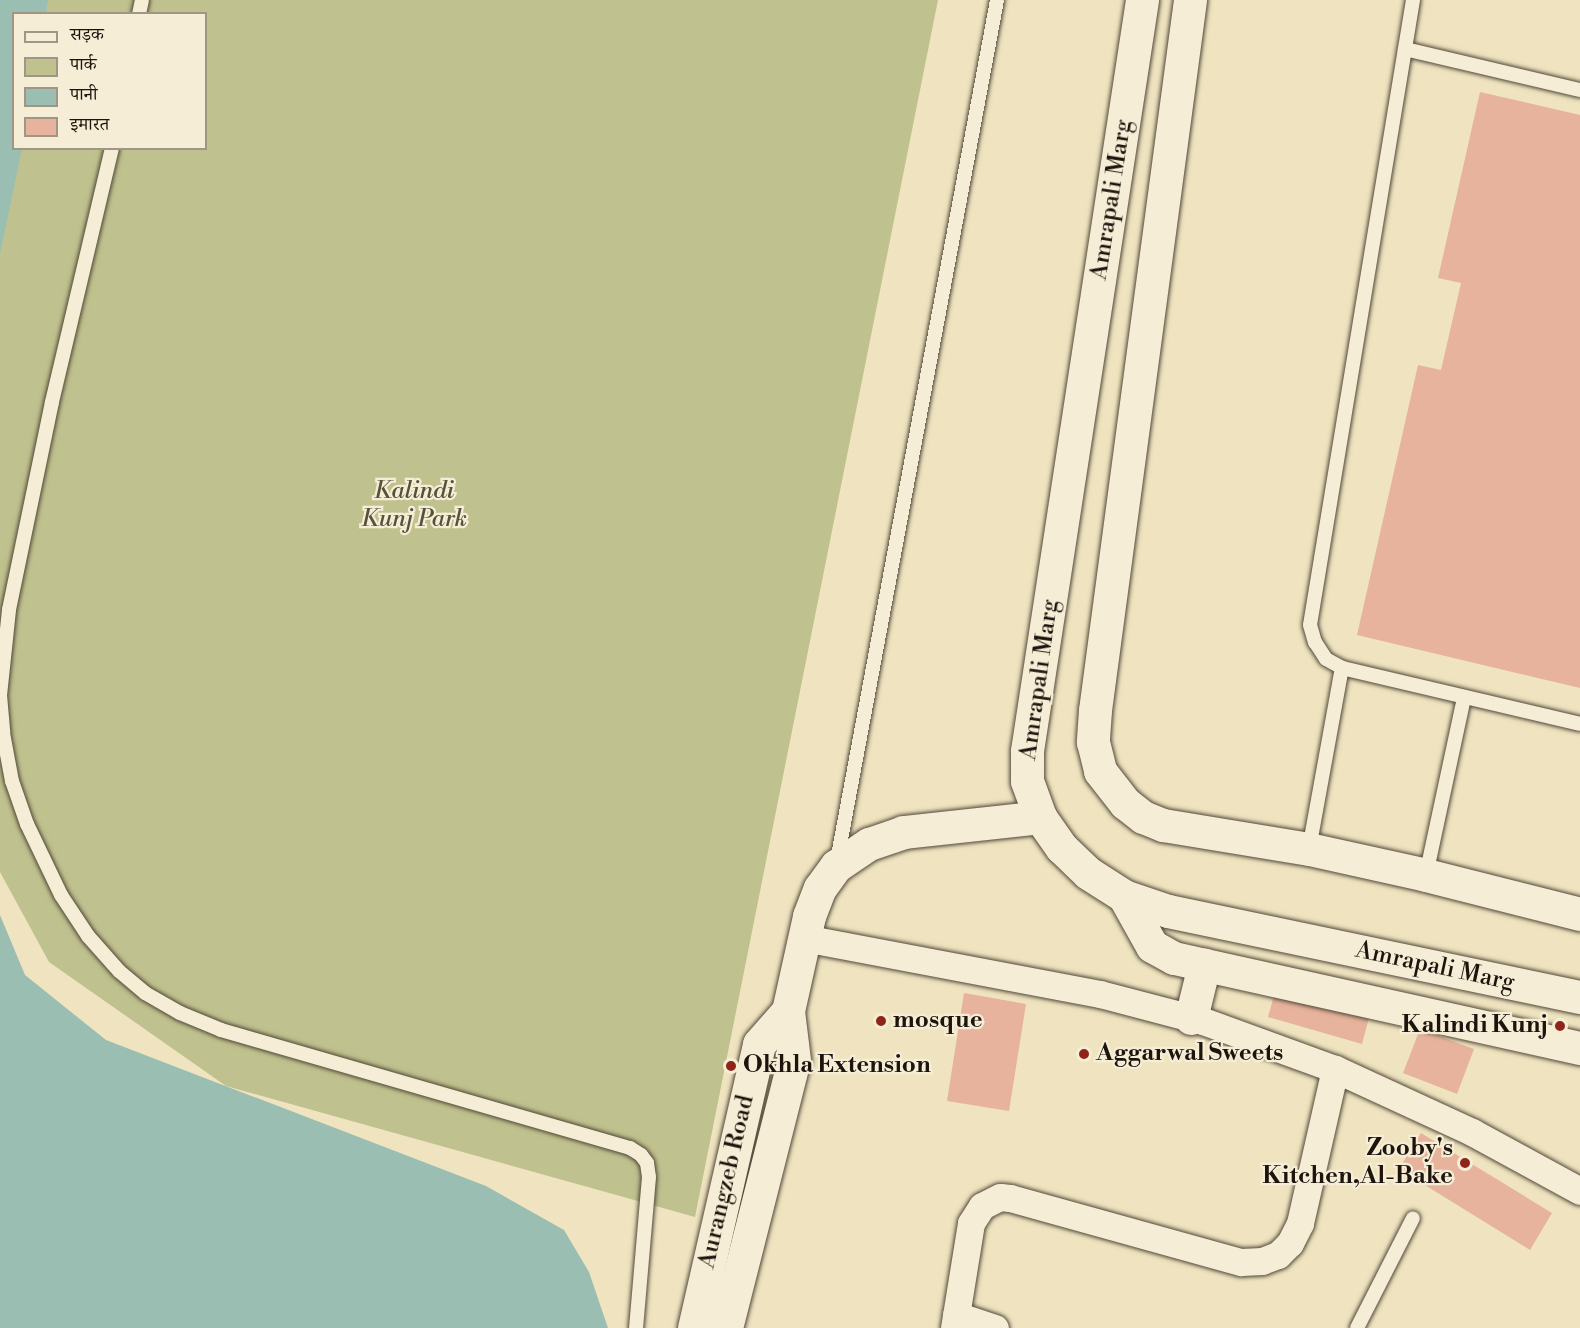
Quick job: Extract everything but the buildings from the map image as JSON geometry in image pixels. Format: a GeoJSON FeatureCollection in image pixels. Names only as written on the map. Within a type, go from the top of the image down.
{"type":"FeatureCollection","features":[{"type":"Feature","properties":{"kind":"main road","name":"Amrapali Marg"},"geometry":{"type":"LineString","coordinates":[[1142,0],[1027,751],[1027,781],[1040,817],[1061,847],[1088,873],[1124,896],[1168,911],[1580,997]]}},
{"type":"Feature","properties":{"kind":"main road","name":"Amrapali Marg"},"geometry":{"type":"LineString","coordinates":[[1190,0],[1097,699],[1093,742],[1100,771],[1125,803],[1143,817],[1162,825],[1309,849],[1426,875],[1580,914]]}},
{"type":"Feature","properties":{"kind":"main road","name":"Aurangzeb Road"},"geometry":{"type":"LineString","coordinates":[[726,1328],[794,1060],[788,1011],[804,938],[820,888],[836,866],[869,844],[903,832],[1040,817]]}},
{"type":"Feature","properties":{"kind":"main road"},"geometry":{"type":"LineString","coordinates":[[1124,896],[1152,946],[1174,958],[1580,1048]]}},
{"type":"Feature","properties":{"kind":"main road"},"geometry":{"type":"LineString","coordinates":[[1191,1018],[1204,965]]}},
{"type":"Feature","properties":{"kind":"main road","name":"Aurangzeb Road"},"geometry":{"type":"LineString","coordinates":[[694,1328],[759,1044],[788,1011]]}},
{"type":"Feature","properties":{"kind":"street"},"geometry":{"type":"LineString","coordinates":[[804,938],[1101,994],[1191,1018],[1335,1069],[1472,1132],[1580,1191]]}},
{"type":"Feature","properties":{"kind":"street"},"geometry":{"type":"LineString","coordinates":[[995,1328],[955,1322],[971,1223],[982,1206],[1000,1197],[1241,1262],[1262,1262],[1278,1255],[1290,1243],[1300,1223],[1335,1069]]}},
{"type":"Feature","properties":{"kind":"lane"},"geometry":{"type":"LineString","coordinates":[[836,866],[997,0]]}},
{"type":"Feature","properties":{"kind":"lane"},"geometry":{"type":"LineString","coordinates":[[1413,0],[1310,625],[1315,642],[1326,659],[1342,668],[1580,724]]}},
{"type":"Feature","properties":{"kind":"lane"},"geometry":{"type":"LineString","coordinates":[[1405,49],[1580,90]]}},
{"type":"Feature","properties":{"kind":"lane"},"geometry":{"type":"LineString","coordinates":[[112,150],[52,402],[9,610],[0,695],[3,734],[12,781],[27,824],[61,895],[88,936],[119,971],[145,993],[180,1013],[221,1030],[630,1148],[641,1155],[647,1163],[650,1177],[636,1328]]}},
{"type":"Feature","properties":{"kind":"lane"},"geometry":{"type":"LineString","coordinates":[[1309,849],[1342,668]]}},
{"type":"Feature","properties":{"kind":"lane"},"geometry":{"type":"LineString","coordinates":[[1426,875],[1464,697]]}},
{"type":"Feature","properties":{"kind":"lane"},"geometry":{"type":"LineString","coordinates":[[1357,1328],[1413,1218]]}},
{"type":"Feature","properties":{"kind":"green space","name":"Kalindi Kunj Park"},"geometry":{"type":"Polygon","coordinates":[[[40,0],[938,0],[695,1217],[226,1086],[49,962],[0,872],[0,249],[16,150],[207,150],[207,12],[38,12],[40,0]]]}},
{"type":"Feature","properties":{"kind":"water"},"geometry":{"type":"Polygon","coordinates":[[[0,0],[48,0],[46,12],[12,12],[12,150],[22,150],[0,254],[0,0]]]}},
{"type":"Feature","properties":{"kind":"water"},"geometry":{"type":"Polygon","coordinates":[[[0,915],[25,975],[106,1040],[486,1186],[564,1230],[589,1272],[608,1328],[0,1328],[0,915]]]}},
{"type":"Feature","properties":{"kind":"place","name":"mosque"},"geometry":{"type":"Point","coordinates":[881,1021]}},
{"type":"Feature","properties":{"kind":"place","name":"Kalindi Kunj"},"geometry":{"type":"Point","coordinates":[1560,1026]}},
{"type":"Feature","properties":{"kind":"place","name":"Aggarwal Sweets"},"geometry":{"type":"Point","coordinates":[1084,1054]}},
{"type":"Feature","properties":{"kind":"place","name":"Okhla Extension"},"geometry":{"type":"Point","coordinates":[731,1066]}},
{"type":"Feature","properties":{"kind":"place","name":"Zooby's Kitchen,Al-Bake"},"geometry":{"type":"Point","coordinates":[1465,1163]}}]}
